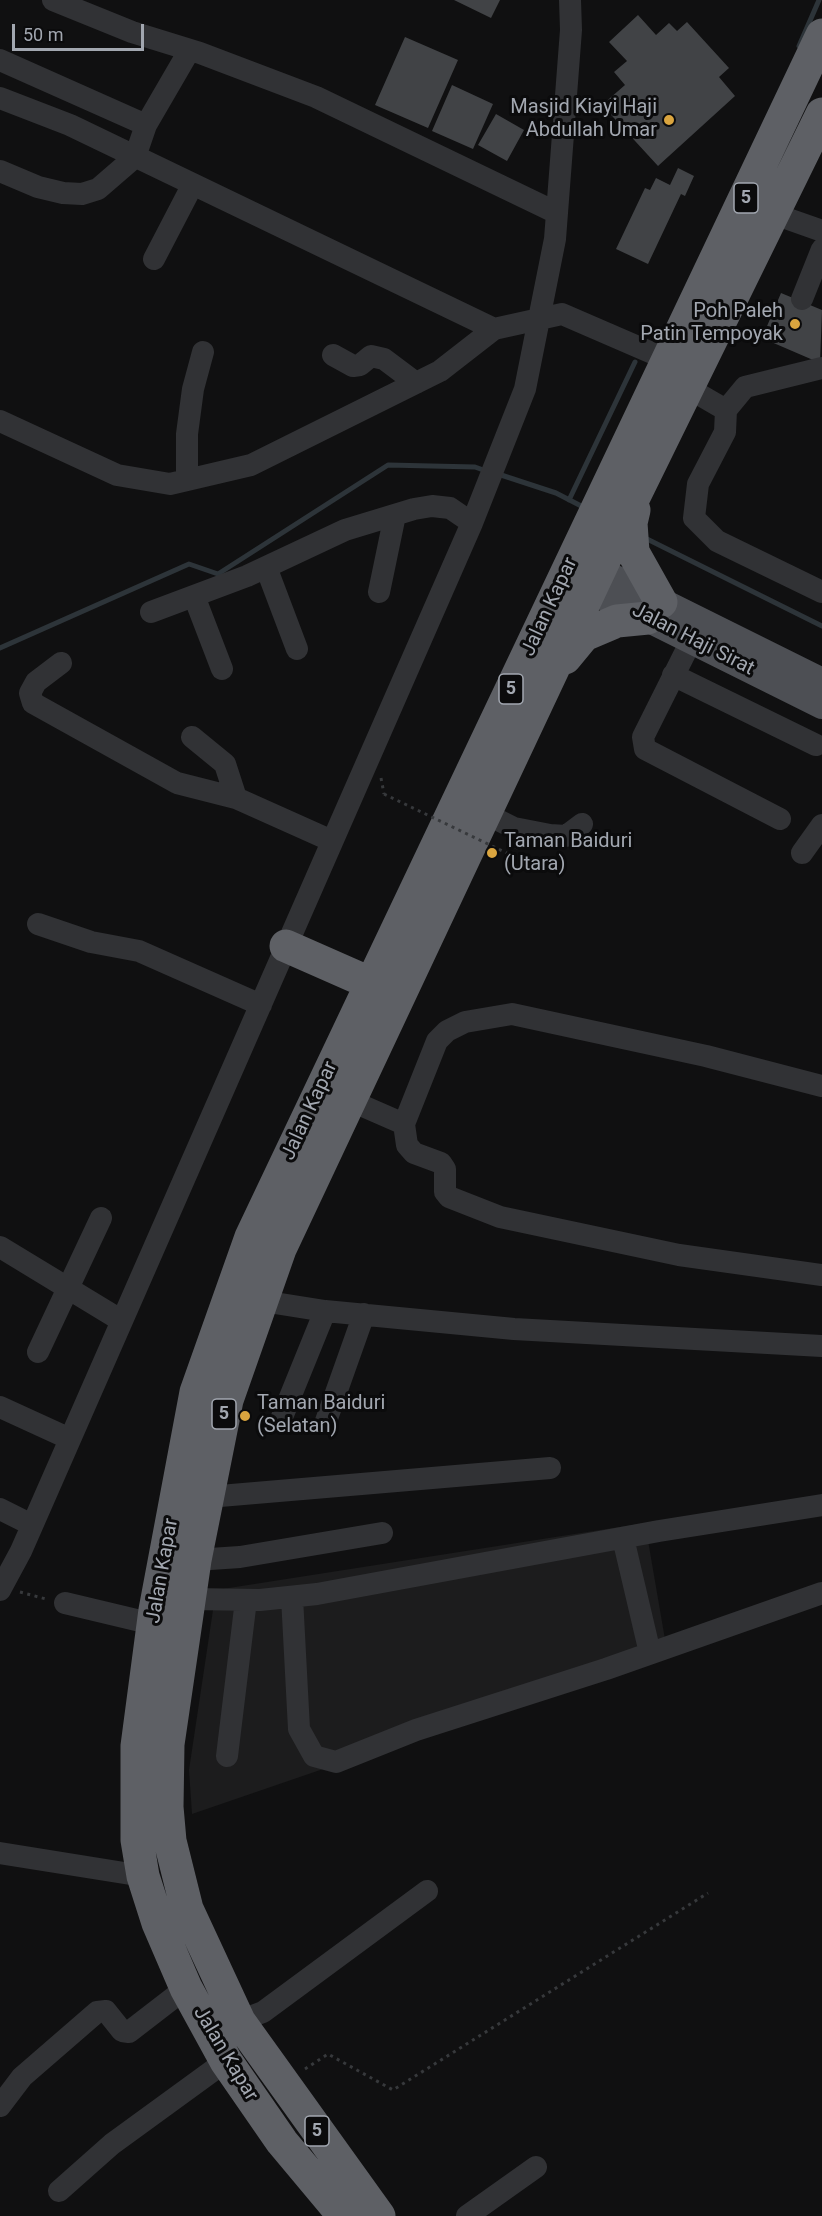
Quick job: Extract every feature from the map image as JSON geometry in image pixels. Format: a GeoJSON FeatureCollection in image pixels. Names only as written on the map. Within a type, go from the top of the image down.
{"type":"FeatureCollection","features":[{"type":"Feature","properties":{"kind":"highway","name":"Jalan Kapar"},"geometry":{"type":"LineString","coordinates":[[338,2214],[282,2142],[226,2061],[186,1988],[158,1923],[143,1876],[136,1840],[137,1746],[153,1624],[196,1392],[222,1313],[251,1237],[358,978],[472,808],[549,678],[606,538],[666,359],[772,144],[822,35]]}},
{"type":"Feature","properties":{"kind":"highway","name":"Jalan Kapar"},"geometry":{"type":"LineString","coordinates":[[378,2216],[239,2021],[187,1909],[170,1841],[167,1807],[168,1744],[195,1560],[227,1400],[280,1249],[350,1100],[472,808],[606,538],[688,388],[822,114]]}},
{"type":"Feature","properties":{"kind":"highway"},"geometry":{"type":"LineString","coordinates":[[549,678],[584,635],[617,621],[655,610],[606,538]]}},
{"type":"Feature","properties":{"kind":"highway"},"geometry":{"type":"LineString","coordinates":[[299,952],[358,978]]}},
{"type":"Feature","properties":{"kind":"main road","name":"Jalan Haji Sirat"},"geometry":{"type":"LineString","coordinates":[[606,538],[655,610],[692,639],[822,705]]}},
{"type":"Feature","properties":{"kind":"main road","name":"Jalan Haji Sirat"},"geometry":{"type":"LineString","coordinates":[[655,610],[822,682]]}},
{"type":"Feature","properties":{"kind":"street"},"geometry":{"type":"LineString","coordinates":[[53,0],[132,32],[316,98],[557,213]]}},
{"type":"Feature","properties":{"kind":"street"},"geometry":{"type":"LineString","coordinates":[[0,1588],[32,1525],[261,1005],[299,952],[332,841],[507,440],[525,389],[555,239],[571,30],[570,0]]}},
{"type":"Feature","properties":{"kind":"street"},"geometry":{"type":"LineString","coordinates":[[0,171],[39,187],[82,194],[98,189],[135,157],[146,125],[189,51]]}},
{"type":"Feature","properties":{"kind":"street"},"geometry":{"type":"LineString","coordinates":[[0,60],[146,125]]}},
{"type":"Feature","properties":{"kind":"street"},"geometry":{"type":"LineString","coordinates":[[0,98],[69,125],[494,329]]}},
{"type":"Feature","properties":{"kind":"street"},"geometry":{"type":"LineString","coordinates":[[154,259],[193,184]]}},
{"type":"Feature","properties":{"kind":"street"},"geometry":{"type":"LineString","coordinates":[[774,214],[822,231]]}},
{"type":"Feature","properties":{"kind":"street"},"geometry":{"type":"LineString","coordinates":[[802,299],[822,249]]}},
{"type":"Feature","properties":{"kind":"street"},"geometry":{"type":"LineString","coordinates":[[0,421],[117,475],[170,484],[251,465],[440,371],[494,329],[562,314],[666,359]]}},
{"type":"Feature","properties":{"kind":"street"},"geometry":{"type":"LineString","coordinates":[[188,480],[189,423],[193,389],[203,352]]}},
{"type":"Feature","properties":{"kind":"street"},"geometry":{"type":"LineString","coordinates":[[333,355],[353,366],[360,365],[371,356],[384,359],[416,383]]}},
{"type":"Feature","properties":{"kind":"street"},"geometry":{"type":"LineString","coordinates":[[821,590],[717,541],[694,518],[698,484],[725,432],[726,410],[745,387],[822,368]]}},
{"type":"Feature","properties":{"kind":"street"},"geometry":{"type":"LineString","coordinates":[[688,388],[726,410]]}},
{"type":"Feature","properties":{"kind":"street"},"geometry":{"type":"LineString","coordinates":[[151,612],[266,567],[345,531],[395,515],[432,506],[450,508],[472,523]]}},
{"type":"Feature","properties":{"kind":"street"},"geometry":{"type":"LineString","coordinates":[[379,592],[395,515]]}},
{"type":"Feature","properties":{"kind":"street"},"geometry":{"type":"LineString","coordinates":[[266,567],[297,648]]}},
{"type":"Feature","properties":{"kind":"street"},"geometry":{"type":"LineString","coordinates":[[194,596],[222,669]]}},
{"type":"Feature","properties":{"kind":"street"},"geometry":{"type":"LineString","coordinates":[[692,639],[644,737],[645,749],[780,819]]}},
{"type":"Feature","properties":{"kind":"street"},"geometry":{"type":"LineString","coordinates":[[62,663],[36,682],[30,693],[33,703],[177,783],[236,798],[332,841]]}},
{"type":"Feature","properties":{"kind":"street"},"geometry":{"type":"LineString","coordinates":[[674,675],[816,745]]}},
{"type":"Feature","properties":{"kind":"street"},"geometry":{"type":"LineString","coordinates":[[192,737],[225,764],[236,798]]}},
{"type":"Feature","properties":{"kind":"street"},"geometry":{"type":"LineString","coordinates":[[472,808],[514,828],[550,835],[566,836],[582,824]]}},
{"type":"Feature","properties":{"kind":"street"},"geometry":{"type":"LineString","coordinates":[[802,853],[822,825]]}},
{"type":"Feature","properties":{"kind":"street"},"geometry":{"type":"LineString","coordinates":[[38,924],[91,942],[139,951],[261,1005]]}},
{"type":"Feature","properties":{"kind":"street"},"geometry":{"type":"LineString","coordinates":[[822,1086],[706,1056],[512,1014],[465,1022],[447,1031],[437,1041],[404,1124],[407,1145],[414,1153],[441,1163],[445,1169],[446,1192],[449,1197],[500,1217],[679,1255],[822,1275]]}},
{"type":"Feature","properties":{"kind":"street"},"geometry":{"type":"LineString","coordinates":[[350,1100],[404,1124]]}},
{"type":"Feature","properties":{"kind":"street"},"geometry":{"type":"LineString","coordinates":[[38,1352],[101,1218]]}},
{"type":"Feature","properties":{"kind":"street"},"geometry":{"type":"LineString","coordinates":[[0,1247],[122,1321]]}},
{"type":"Feature","properties":{"kind":"street"},"geometry":{"type":"LineString","coordinates":[[262,1301],[325,1311],[514,1329],[822,1346]]}},
{"type":"Feature","properties":{"kind":"street"},"geometry":{"type":"LineString","coordinates":[[282,1417],[325,1311]]}},
{"type":"Feature","properties":{"kind":"street"},"geometry":{"type":"LineString","coordinates":[[326,1421],[364,1314]]}},
{"type":"Feature","properties":{"kind":"street"},"geometry":{"type":"LineString","coordinates":[[0,1407],[70,1439]]}},
{"type":"Feature","properties":{"kind":"street"},"geometry":{"type":"LineString","coordinates":[[208,1497],[550,1467]]}},
{"type":"Feature","properties":{"kind":"street"},"geometry":{"type":"LineString","coordinates":[[189,1599],[246,1600],[292,1597],[822,1505]]}},
{"type":"Feature","properties":{"kind":"street"},"geometry":{"type":"LineString","coordinates":[[0,1509],[32,1525]]}},
{"type":"Feature","properties":{"kind":"street"},"geometry":{"type":"LineString","coordinates":[[195,1560],[240,1557],[382,1533]]}},
{"type":"Feature","properties":{"kind":"street"},"geometry":{"type":"LineString","coordinates":[[623,1538],[650,1653]]}},
{"type":"Feature","properties":{"kind":"street"},"geometry":{"type":"LineString","coordinates":[[292,1597],[299,1729],[314,1756],[336,1762],[416,1730],[650,1653],[822,1593]]}},
{"type":"Feature","properties":{"kind":"street"},"geometry":{"type":"LineString","coordinates":[[228,1756],[246,1600]]}},
{"type":"Feature","properties":{"kind":"street"},"geometry":{"type":"LineString","coordinates":[[65,1603],[153,1624]]}},
{"type":"Feature","properties":{"kind":"street"},"geometry":{"type":"LineString","coordinates":[[0,1853],[143,1876]]}},
{"type":"Feature","properties":{"kind":"street"},"geometry":{"type":"LineString","coordinates":[[239,2021],[263,2012],[427,1891]]}},
{"type":"Feature","properties":{"kind":"street"},"geometry":{"type":"LineString","coordinates":[[0,2106],[22,2077],[97,2012],[106,2011],[122,2031],[129,2032],[186,1988]]}},
{"type":"Feature","properties":{"kind":"street"},"geometry":{"type":"LineString","coordinates":[[59,2191],[112,2144],[226,2061]]}},
{"type":"Feature","properties":{"kind":"street"},"geometry":{"type":"LineString","coordinates":[[467,2216],[536,2167]]}},
{"type":"Feature","properties":{"kind":"path"},"geometry":{"type":"LineString","coordinates":[[384,794],[513,856]]}},
{"type":"Feature","properties":{"kind":"path"},"geometry":{"type":"LineString","coordinates":[[0,1588],[65,1603]]}},
{"type":"Feature","properties":{"kind":"path"},"geometry":{"type":"LineString","coordinates":[[283,2082],[328,2054],[393,2090],[708,1893]]}},
{"type":"Feature","properties":{"kind":"shaded area"},"geometry":{"type":"Polygon","coordinates":[[[645,1523],[667,1651],[192,1814],[189,1770],[216,1590],[645,1523]]]}},
{"type":"Feature","properties":{"kind":"building"},"geometry":{"type":"Polygon","coordinates":[[[454,0],[500,0],[491,18],[454,0]]]}},
{"type":"Feature","properties":{"kind":"building"},"geometry":{"type":"Polygon","coordinates":[[[638,15],[656,35],[669,23],[677,31],[687,22],[729,68],[719,77],[735,96],[658,166],[602,105],[625,85],[614,72],[627,61],[609,42],[638,15]]]}},
{"type":"Feature","properties":{"kind":"building"},"geometry":{"type":"Polygon","coordinates":[[[405,37],[458,60],[428,128],[375,105],[405,37]]]}},
{"type":"Feature","properties":{"kind":"building"},"geometry":{"type":"Polygon","coordinates":[[[452,85],[493,104],[473,149],[432,131],[452,85]]]}},
{"type":"Feature","properties":{"kind":"building"},"geometry":{"type":"Polygon","coordinates":[[[496,114],[524,130],[507,161],[478,145],[496,114]]]}},
{"type":"Feature","properties":{"kind":"building"},"geometry":{"type":"Polygon","coordinates":[[[678,168],[694,176],[685,196],[681,194],[648,264],[616,249],[645,188],[650,190],[656,178],[670,185],[678,168]]]}},
{"type":"Feature","properties":{"kind":"building","name":"Poh Paleh Patin Tempoyak"},"geometry":{"type":"Polygon","coordinates":[[[781,293],[822,310],[820,363],[762,338],[781,293]]]}},
{"type":"Feature","properties":{"kind":"waterway"},"geometry":{"type":"LineString","coordinates":[[799,46],[819,0]]}},
{"type":"Feature","properties":{"kind":"waterway"},"geometry":{"type":"LineString","coordinates":[[569,500],[635,362]]}},
{"type":"Feature","properties":{"kind":"waterway"},"geometry":{"type":"LineString","coordinates":[[0,648],[189,564],[218,574],[388,465],[475,467],[486,471]]}},
{"type":"Feature","properties":{"kind":"waterway"},"geometry":{"type":"LineString","coordinates":[[498,474],[556,493],[587,509]]}},
{"type":"Feature","properties":{"kind":"waterway"},"geometry":{"type":"LineString","coordinates":[[643,537],[822,626]]}},
{"type":"Feature","properties":{"kind":"place","name":"Masjid Kiayi Haji Abdullah Umar"},"geometry":{"type":"Point","coordinates":[669,120]}},
{"type":"Feature","properties":{"kind":"place","name":"Poh Paleh Patin Tempoyak"},"geometry":{"type":"Point","coordinates":[795,324]}},
{"type":"Feature","properties":{"kind":"place","name":"Taman Baiduri (Utara)"},"geometry":{"type":"Point","coordinates":[492,853]}},
{"type":"Feature","properties":{"kind":"place","name":"Taman Baiduri (Selatan)"},"geometry":{"type":"Point","coordinates":[245,1416]}}]}
